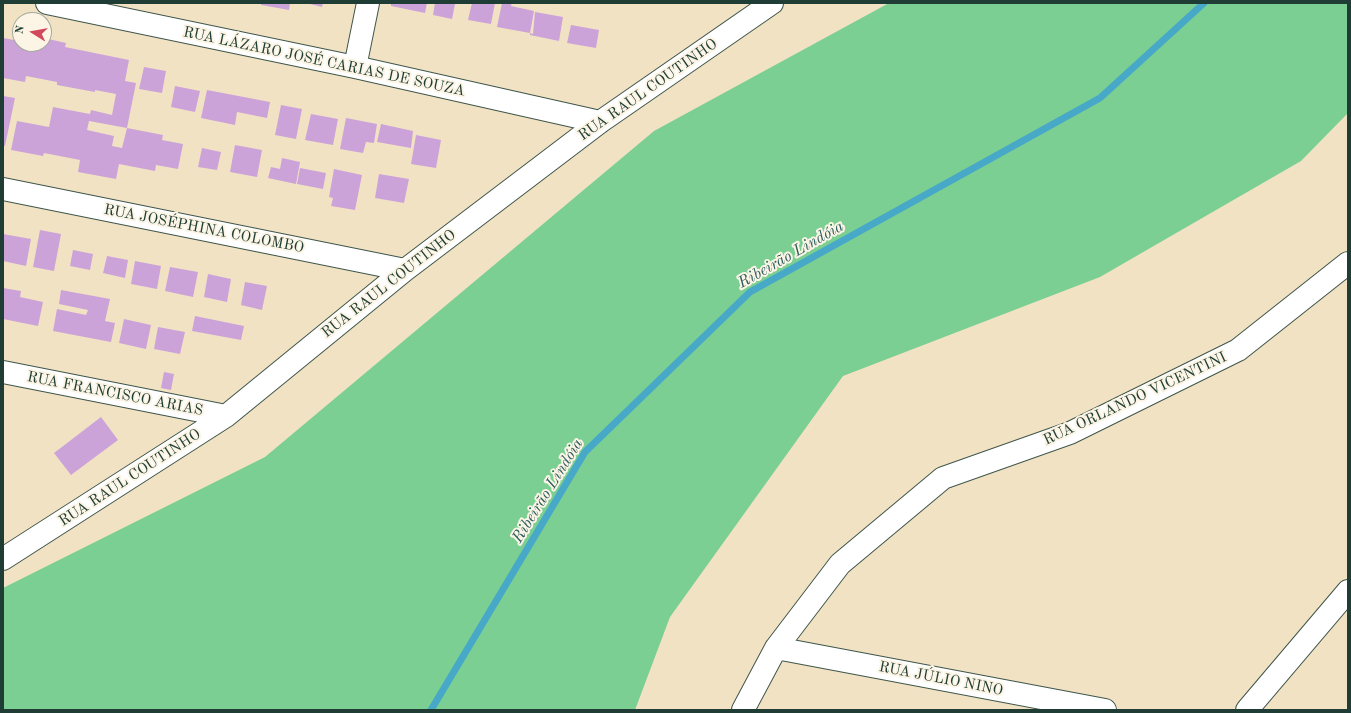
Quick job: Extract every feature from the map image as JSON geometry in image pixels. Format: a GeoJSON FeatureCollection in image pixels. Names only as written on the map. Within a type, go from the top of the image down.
{"type":"FeatureCollection","features":[{"type":"Feature","properties":{"kind":"street","name":"RUA LÁZARO JOSÉ CARIAS DE SOUZA"},"geometry":{"type":"LineString","coordinates":[[47,3],[355,67],[600,122]]}},
{"type":"Feature","properties":{"kind":"street"},"geometry":{"type":"LineString","coordinates":[[355,67],[368,3]]}},
{"type":"Feature","properties":{"kind":"street","name":"RUA RAUL COUTINHO"},"geometry":{"type":"LineString","coordinates":[[3,559],[226,416],[405,270],[600,122],[772,3]]}},
{"type":"Feature","properties":{"kind":"street","name":"RUA JOSÉPHINA COLOMBO"},"geometry":{"type":"LineString","coordinates":[[3,189],[405,270]]}},
{"type":"Feature","properties":{"kind":"street","name":"RUA ORLANDO VICENTINI"},"geometry":{"type":"LineString","coordinates":[[743,710],[776,648],[840,564],[943,478],[1070,433],[1238,350],[1348,263]]}},
{"type":"Feature","properties":{"kind":"street","name":"RUA FRANCISCO ARIAS"},"geometry":{"type":"LineString","coordinates":[[3,372],[226,416]]}},
{"type":"Feature","properties":{"kind":"street"},"geometry":{"type":"LineString","coordinates":[[1247,710],[1348,591]]}},
{"type":"Feature","properties":{"kind":"street","name":"RUA JÚLIO NINO"},"geometry":{"type":"LineString","coordinates":[[776,648],[1105,710]]}},
{"type":"Feature","properties":{"kind":"green space"},"geometry":{"type":"Polygon","coordinates":[[[889,3],[1348,3],[1348,113],[1301,161],[1100,277],[843,376],[670,617],[635,710],[3,710],[3,588],[265,457],[654,131],[889,3]]]}},
{"type":"Feature","properties":{"kind":"building"},"geometry":{"type":"Polygon","coordinates":[[[261,3],[290,3],[289,10],[261,5],[261,3]]]}},
{"type":"Feature","properties":{"kind":"building"},"geometry":{"type":"Polygon","coordinates":[[[306,3],[323,3],[322,7],[306,3]]]}},
{"type":"Feature","properties":{"kind":"building"},"geometry":{"type":"Polygon","coordinates":[[[391,3],[427,3],[425,13],[391,6],[391,3]]]}},
{"type":"Feature","properties":{"kind":"building"},"geometry":{"type":"Polygon","coordinates":[[[435,3],[455,4],[452,19],[433,15],[435,3]]]}},
{"type":"Feature","properties":{"kind":"building"},"geometry":{"type":"Polygon","coordinates":[[[472,3],[495,3],[491,24],[468,20],[472,3]]]}},
{"type":"Feature","properties":{"kind":"building"},"geometry":{"type":"Polygon","coordinates":[[[502,3],[512,3],[511,6],[534,11],[530,33],[497,27],[502,3]]]}},
{"type":"Feature","properties":{"kind":"building"},"geometry":{"type":"Polygon","coordinates":[[[535,12],[563,17],[559,41],[530,35],[530,33],[533,34],[535,12]]]}},
{"type":"Feature","properties":{"kind":"building"},"geometry":{"type":"Polygon","coordinates":[[[571,25],[599,30],[596,48],[567,43],[571,25]]]}},
{"type":"Feature","properties":{"kind":"building"},"geometry":{"type":"Polygon","coordinates":[[[3,38],[12,40],[12,52],[52,52],[52,40],[66,43],[65,47],[129,60],[125,81],[136,83],[127,128],[163,135],[162,140],[183,144],[178,169],[156,165],[155,171],[119,164],[116,179],[78,172],[80,160],[44,153],[43,156],[11,150],[17,121],[49,127],[53,107],[90,114],[91,110],[112,115],[116,94],[57,85],[57,82],[26,76],[25,82],[3,78],[3,38]],[[89,121],[87,130],[114,136],[112,146],[122,148],[127,128],[89,121]]]}},
{"type":"Feature","properties":{"kind":"building"},"geometry":{"type":"Polygon","coordinates":[[[144,67],[166,71],[162,93],[139,89],[144,67]]]}},
{"type":"Feature","properties":{"kind":"building"},"geometry":{"type":"Polygon","coordinates":[[[175,86],[200,91],[195,112],[171,107],[175,86]]]}},
{"type":"Feature","properties":{"kind":"building"},"geometry":{"type":"Polygon","coordinates":[[[207,90],[270,102],[267,118],[237,112],[235,125],[201,118],[207,90]]]}},
{"type":"Feature","properties":{"kind":"building"},"geometry":{"type":"Polygon","coordinates":[[[3,96],[15,98],[5,146],[3,145],[3,96]]]}},
{"type":"Feature","properties":{"kind":"building"},"geometry":{"type":"Polygon","coordinates":[[[281,105],[302,109],[296,139],[275,135],[281,105]]]}},
{"type":"Feature","properties":{"kind":"building"},"geometry":{"type":"Polygon","coordinates":[[[311,114],[338,119],[333,145],[305,140],[311,114]]]}},
{"type":"Feature","properties":{"kind":"building"},"geometry":{"type":"Polygon","coordinates":[[[346,118],[377,124],[374,143],[366,142],[363,153],[340,149],[346,118]]]}},
{"type":"Feature","properties":{"kind":"building"},"geometry":{"type":"Polygon","coordinates":[[[381,124],[413,131],[411,148],[377,142],[381,124]]]}},
{"type":"Feature","properties":{"kind":"building"},"geometry":{"type":"Polygon","coordinates":[[[416,135],[441,140],[436,168],[411,164],[416,135]]]}},
{"type":"Feature","properties":{"kind":"building"},"geometry":{"type":"Polygon","coordinates":[[[235,145],[262,150],[257,177],[230,172],[235,145]]]}},
{"type":"Feature","properties":{"kind":"building"},"geometry":{"type":"Polygon","coordinates":[[[202,148],[221,152],[217,170],[198,167],[202,148]]]}},
{"type":"Feature","properties":{"kind":"building"},"geometry":{"type":"Polygon","coordinates":[[[282,158],[300,162],[296,184],[268,178],[271,167],[280,169],[282,158]]]}},
{"type":"Feature","properties":{"kind":"building"},"geometry":{"type":"Polygon","coordinates":[[[300,168],[326,173],[323,189],[297,184],[300,168]]]}},
{"type":"Feature","properties":{"kind":"building"},"geometry":{"type":"Polygon","coordinates":[[[334,169],[362,175],[355,210],[331,206],[333,198],[329,197],[334,169]]]}},
{"type":"Feature","properties":{"kind":"building"},"geometry":{"type":"Polygon","coordinates":[[[379,174],[409,179],[404,203],[375,198],[379,174]]]}},
{"type":"Feature","properties":{"kind":"building"},"geometry":{"type":"Polygon","coordinates":[[[40,230],[61,234],[54,271],[33,267],[40,230]]]}},
{"type":"Feature","properties":{"kind":"building"},"geometry":{"type":"Polygon","coordinates":[[[3,234],[31,239],[26,266],[3,261],[3,234]]]}},
{"type":"Feature","properties":{"kind":"building"},"geometry":{"type":"Polygon","coordinates":[[[73,250],[93,254],[90,270],[70,266],[73,250]]]}},
{"type":"Feature","properties":{"kind":"building"},"geometry":{"type":"Polygon","coordinates":[[[107,256],[128,260],[125,278],[103,273],[107,256]]]}},
{"type":"Feature","properties":{"kind":"building"},"geometry":{"type":"Polygon","coordinates":[[[135,261],[161,266],[157,289],[131,284],[135,261]]]}},
{"type":"Feature","properties":{"kind":"building"},"geometry":{"type":"Polygon","coordinates":[[[170,267],[198,272],[193,297],[165,291],[170,267]]]}},
{"type":"Feature","properties":{"kind":"building"},"geometry":{"type":"Polygon","coordinates":[[[208,274],[231,279],[227,302],[204,297],[208,274]]]}},
{"type":"Feature","properties":{"kind":"building"},"geometry":{"type":"Polygon","coordinates":[[[245,282],[267,286],[262,310],[241,305],[245,282]]]}},
{"type":"Feature","properties":{"kind":"building"},"geometry":{"type":"Polygon","coordinates":[[[3,288],[21,291],[20,297],[43,302],[38,326],[3,319],[3,288]]]}},
{"type":"Feature","properties":{"kind":"building"},"geometry":{"type":"Polygon","coordinates":[[[61,290],[110,299],[105,321],[115,323],[111,342],[53,331],[57,309],[86,315],[88,310],[59,304],[61,290]]]}},
{"type":"Feature","properties":{"kind":"building"},"geometry":{"type":"Polygon","coordinates":[[[195,316],[244,326],[241,340],[192,331],[195,316]]]}},
{"type":"Feature","properties":{"kind":"building"},"geometry":{"type":"Polygon","coordinates":[[[124,319],[151,325],[146,349],[119,343],[124,319]]]}},
{"type":"Feature","properties":{"kind":"building"},"geometry":{"type":"Polygon","coordinates":[[[158,327],[185,332],[180,354],[154,349],[158,327]]]}},
{"type":"Feature","properties":{"kind":"building"},"geometry":{"type":"Polygon","coordinates":[[[164,372],[174,374],[171,390],[161,388],[164,372]]]}},
{"type":"Feature","properties":{"kind":"building"},"geometry":{"type":"Polygon","coordinates":[[[101,417],[118,440],[71,475],[54,453],[101,417]]]}},
{"type":"Feature","properties":{"kind":"waterway","name":"Ribeirão Lindóia"},"geometry":{"type":"LineString","coordinates":[[431,710],[585,452],[750,292],[1100,98],[1204,3]]}}]}
